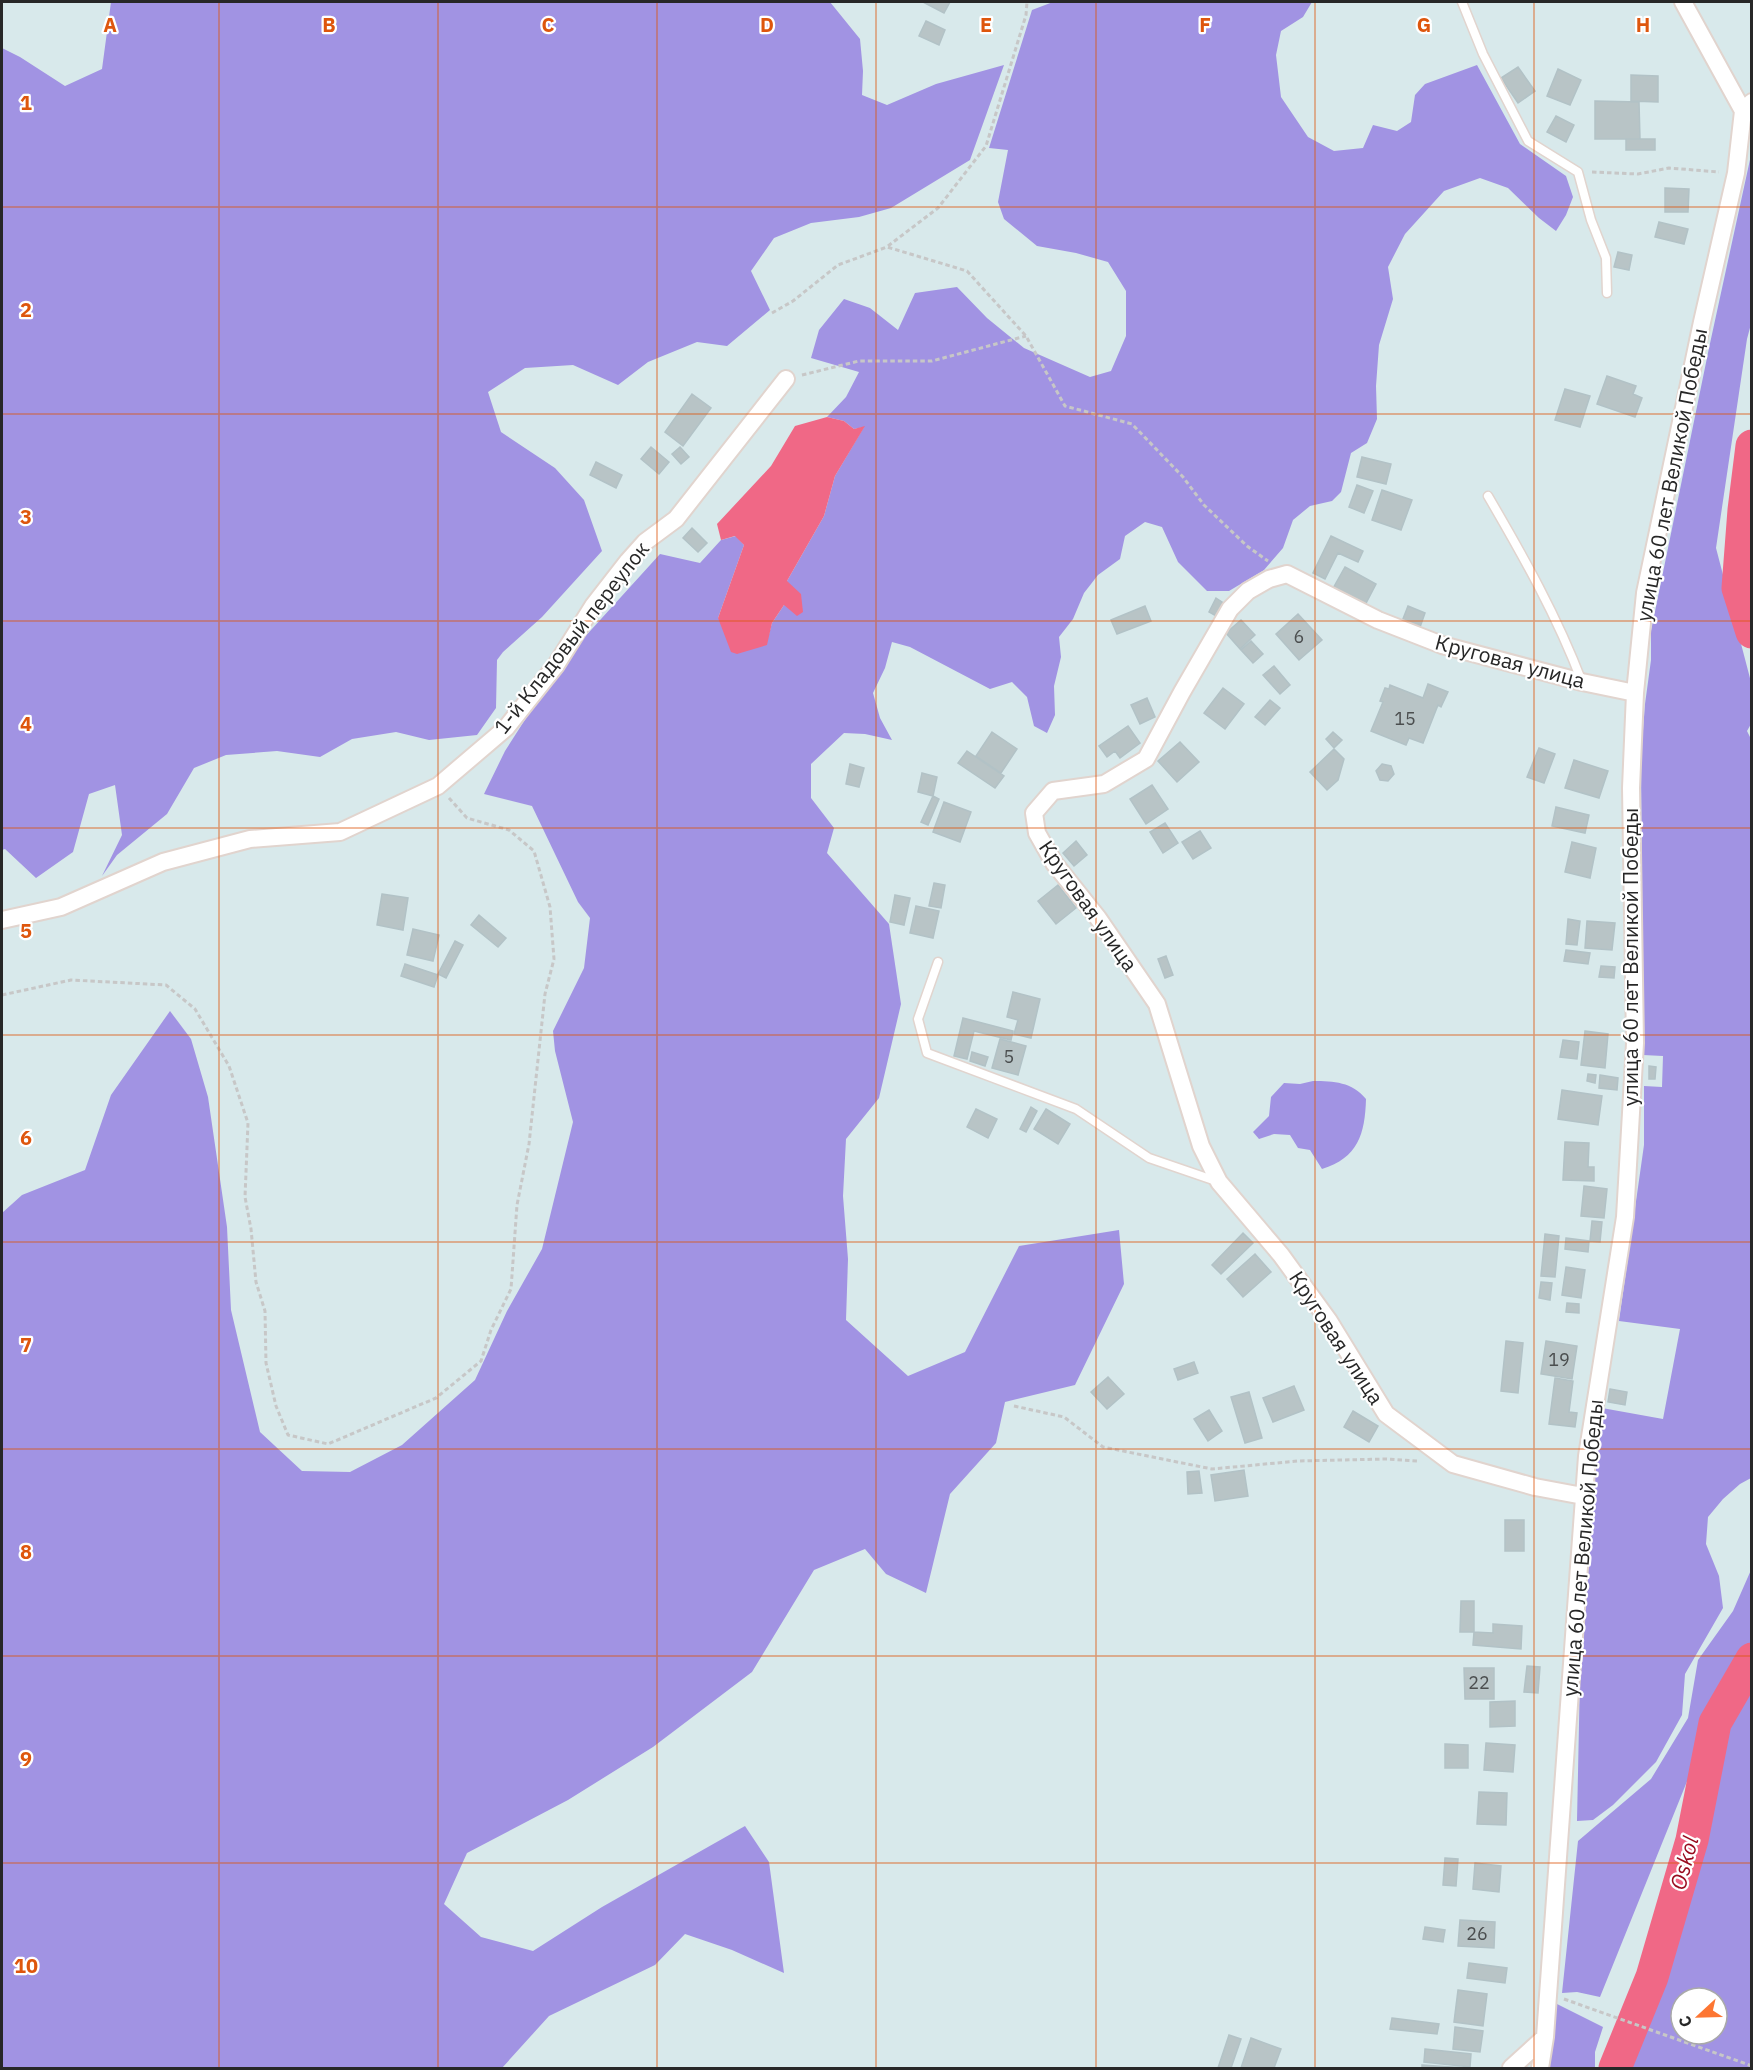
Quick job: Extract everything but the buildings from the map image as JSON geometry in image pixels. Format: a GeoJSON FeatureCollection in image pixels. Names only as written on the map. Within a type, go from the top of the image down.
{"type":"FeatureCollection","features":[{"type":"Feature","properties":{"kind":"street"},"geometry":{"type":"LineString","coordinates":[[1683,2],[1747,107]]}},
{"type":"Feature","properties":{"kind":"street","name":"улица 60 лет Великой Победы"},"geometry":{"type":"LineString","coordinates":[[1540,2068],[1545,2037],[1583,1496],[1587,1456],[1625,1217],[1635,1043],[1631,788],[1635,693],[1645,593],[1736,173],[1747,107]]}},
{"type":"Feature","properties":{"kind":"street","name":"1-й Кладовый переулок"},"geometry":{"type":"LineString","coordinates":[[2,920],[61,907],[163,862],[206,850],[250,839],[340,832],[438,786],[506,728],[556,664],[593,606],[628,561],[645,542],[676,519],[786,379]]}},
{"type":"Feature","properties":{"kind":"street","name":"Круговая улица"},"geometry":{"type":"LineString","coordinates":[[1583,1496],[1535,1487],[1453,1464],[1386,1414],[1329,1321],[1281,1255],[1220,1182],[1202,1146],[1157,1004],[1098,918],[1054,862],[1037,833],[1034,813],[1053,791],[1104,784],[1146,759],[1230,609],[1248,591],[1269,579],[1287,574],[1378,620],[1442,645],[1582,682],[1635,693]]}},
{"type":"Feature","properties":{"kind":"street"},"geometry":{"type":"LineString","coordinates":[[1511,2068],[1545,2037]]}},
{"type":"Feature","properties":{"kind":"lane"},"geometry":{"type":"LineString","coordinates":[[1462,2],[1483,54],[1528,141],[1578,172],[1591,220],[1606,258],[1607,293]]}},
{"type":"Feature","properties":{"kind":"lane"},"geometry":{"type":"LineString","coordinates":[[1488,496],[1526,561],[1566,640],[1582,682]]}},
{"type":"Feature","properties":{"kind":"lane"},"geometry":{"type":"LineString","coordinates":[[938,962],[918,1019],[927,1053],[1076,1109],[1149,1158],[1220,1182]]}},
{"type":"Feature","properties":{"kind":"path"},"geometry":{"type":"LineString","coordinates":[[772,313],[793,301],[838,265],[887,247],[938,208],[986,146],[1021,34],[1027,2]]}},
{"type":"Feature","properties":{"kind":"path"},"geometry":{"type":"LineString","coordinates":[[1578,172],[1638,174],[1669,168],[1736,173]]}},
{"type":"Feature","properties":{"kind":"path"},"geometry":{"type":"LineString","coordinates":[[887,247],[967,271],[1026,336],[1065,406],[1132,424],[1183,477],[1204,505],[1247,546],[1287,574]]}},
{"type":"Feature","properties":{"kind":"path"},"geometry":{"type":"LineString","coordinates":[[786,379],[859,361],[932,361],[1026,336]]}},
{"type":"Feature","properties":{"kind":"path"},"geometry":{"type":"LineString","coordinates":[[2,995],[71,980],[166,985],[195,1009],[229,1066],[248,1123],[245,1197],[251,1229],[256,1282],[265,1311],[266,1363],[276,1406],[288,1435],[328,1444],[436,1398],[481,1361],[491,1330],[511,1289],[517,1205],[529,1144],[545,994],[554,959],[550,907],[534,851],[509,830],[467,818],[438,786]]}},
{"type":"Feature","properties":{"kind":"path"},"geometry":{"type":"LineString","coordinates":[[1014,1406],[1064,1417],[1103,1447],[1212,1469],[1298,1461],[1387,1459],[1420,1462]]}},
{"type":"Feature","properties":{"kind":"path"},"geometry":{"type":"LineString","coordinates":[[1548,1993],[1752,2066]]}},
{"type":"Feature","properties":{"kind":"shaded area"},"geometry":{"type":"Polygon","coordinates":[[[111,2],[830,2],[860,39],[863,71],[862,95],[887,105],[936,84],[1004,65],[970,160],[891,208],[859,217],[811,223],[774,238],[751,271],[770,310],[727,346],[697,342],[648,362],[618,385],[573,365],[525,368],[488,392],[501,432],[555,468],[584,500],[602,551],[542,617],[497,660],[496,708],[477,735],[429,740],[396,732],[352,739],[320,757],[277,751],[226,755],[194,768],[167,814],[117,855],[102,876],[122,835],[115,785],[89,794],[73,852],[36,878],[5,849],[2,850],[2,48],[65,86],[102,69],[111,2]]]}},
{"type":"Feature","properties":{"kind":"shaded area"},"geometry":{"type":"Polygon","coordinates":[[[1053,2],[1312,2],[1303,17],[1281,31],[1276,55],[1281,97],[1308,137],[1334,151],[1363,148],[1373,125],[1397,131],[1411,122],[1415,95],[1425,84],[1477,65],[1520,144],[1566,176],[1573,197],[1556,231],[1508,188],[1480,178],[1444,191],[1405,234],[1388,267],[1393,299],[1379,345],[1376,386],[1377,419],[1367,443],[1351,453],[1341,492],[1332,501],[1310,506],[1293,520],[1283,548],[1264,570],[1229,591],[1207,591],[1178,562],[1162,527],[1145,522],[1125,536],[1120,559],[1098,575],[1084,593],[1073,619],[1059,637],[1061,657],[1054,686],[1055,715],[1047,733],[1034,726],[1027,697],[1012,682],[990,689],[910,647],[892,642],[885,668],[873,693],[880,718],[892,740],[865,734],[844,733],[811,764],[811,798],[834,828],[827,853],[889,924],[901,1004],[879,1098],[846,1139],[843,1196],[848,1259],[846,1320],[908,1376],[965,1352],[1019,1246],[1119,1230],[1124,1284],[1075,1385],[1005,1402],[996,1443],[950,1494],[926,1593],[886,1574],[865,1549],[814,1570],[752,1672],[653,1747],[568,1800],[467,1853],[444,1904],[481,1937],[533,1951],[602,1907],[745,1826],[769,1862],[784,1973],[732,1950],[685,1934],[655,1965],[549,2016],[502,2068],[2,2068],[2,1213],[22,1195],[85,1170],[111,1095],[170,1011],[191,1039],[208,1097],[227,1227],[231,1310],[260,1432],[302,1471],[350,1472],[402,1445],[475,1380],[507,1311],[542,1249],[573,1122],[555,1051],[553,1031],[584,968],[590,918],[578,902],[532,806],[484,794],[505,751],[562,662],[660,554],[700,563],[721,540],[736,536],[744,545],[718,618],[766,645],[772,623],[784,605],[787,581],[824,516],[835,476],[864,427],[854,429],[844,421],[827,417],[846,397],[859,372],[811,358],[819,330],[844,299],[870,308],[898,330],[915,293],[957,287],[987,318],[1024,348],[1090,377],[1111,371],[1126,336],[1126,291],[1108,262],[1037,246],[1004,219],[998,202],[1008,150],[989,148],[1032,10],[1053,2]]]}},
{"type":"Feature","properties":{"kind":"shaded area"},"geometry":{"type":"Polygon","coordinates":[[[1751,155],[1751,324],[1716,548],[1751,682],[1751,724],[1747,731],[1752,741],[1751,1478],[1740,1484],[1723,1499],[1708,1517],[1706,1544],[1719,1576],[1723,1608],[1685,1674],[1682,1715],[1656,1762],[1613,1805],[1593,1820],[1577,1821],[1581,1627],[1586,1530],[1602,1408],[1663,1419],[1680,1329],[1619,1321],[1644,1145],[1644,1086],[1662,1087],[1663,1056],[1643,1055],[1641,757],[1651,660],[1651,631],[1751,155]]]}},
{"type":"Feature","properties":{"kind":"shaded area"},"geometry":{"type":"Polygon","coordinates":[[[827,417],[844,421],[854,429],[865,426],[835,476],[824,516],[787,581],[801,594],[803,612],[797,616],[784,605],[772,623],[767,645],[737,654],[731,652],[718,618],[744,545],[735,536],[721,540],[717,524],[771,466],[795,426],[827,417]]]}},
{"type":"Feature","properties":{"kind":"shaded area"},"geometry":{"type":"Polygon","coordinates":[[[1328,1081],[1349,1086],[1366,1099],[1364,1123],[1357,1143],[1344,1158],[1322,1169],[1310,1150],[1298,1148],[1290,1135],[1274,1134],[1259,1139],[1253,1132],[1269,1116],[1271,1097],[1284,1083],[1300,1084],[1328,1081]]]}},
{"type":"Feature","properties":{"kind":"shaded area"},"geometry":{"type":"Polygon","coordinates":[[[1751,1570],[1751,1642],[1713,1717],[1600,1997],[1577,1992],[1562,1993],[1578,1841],[1651,1779],[1688,1718],[1698,1660],[1733,1611],[1751,1570]]]}},
{"type":"Feature","properties":{"kind":"shaded area"},"geometry":{"type":"Polygon","coordinates":[[[1751,1659],[1751,2068],[1615,2068],[1652,1977],[1691,1840],[1715,1723],[1751,1659]]]}},
{"type":"Feature","properties":{"kind":"shaded area"},"geometry":{"type":"Polygon","coordinates":[[[1557,2004],[1603,2027],[1595,2052],[1595,2068],[1533,2068],[1557,2004]]]}},
{"type":"Feature","properties":{"kind":"waterway","name":"Oskol"},"geometry":{"type":"LineString","coordinates":[[1752,446],[1738,588],[1752,632]]}},
{"type":"Feature","properties":{"kind":"waterway","name":"Oskol"},"geometry":{"type":"LineString","coordinates":[[1615,2068],[1652,1977],[1692,1840],[1715,1723],[1752,1659]]}}]}
